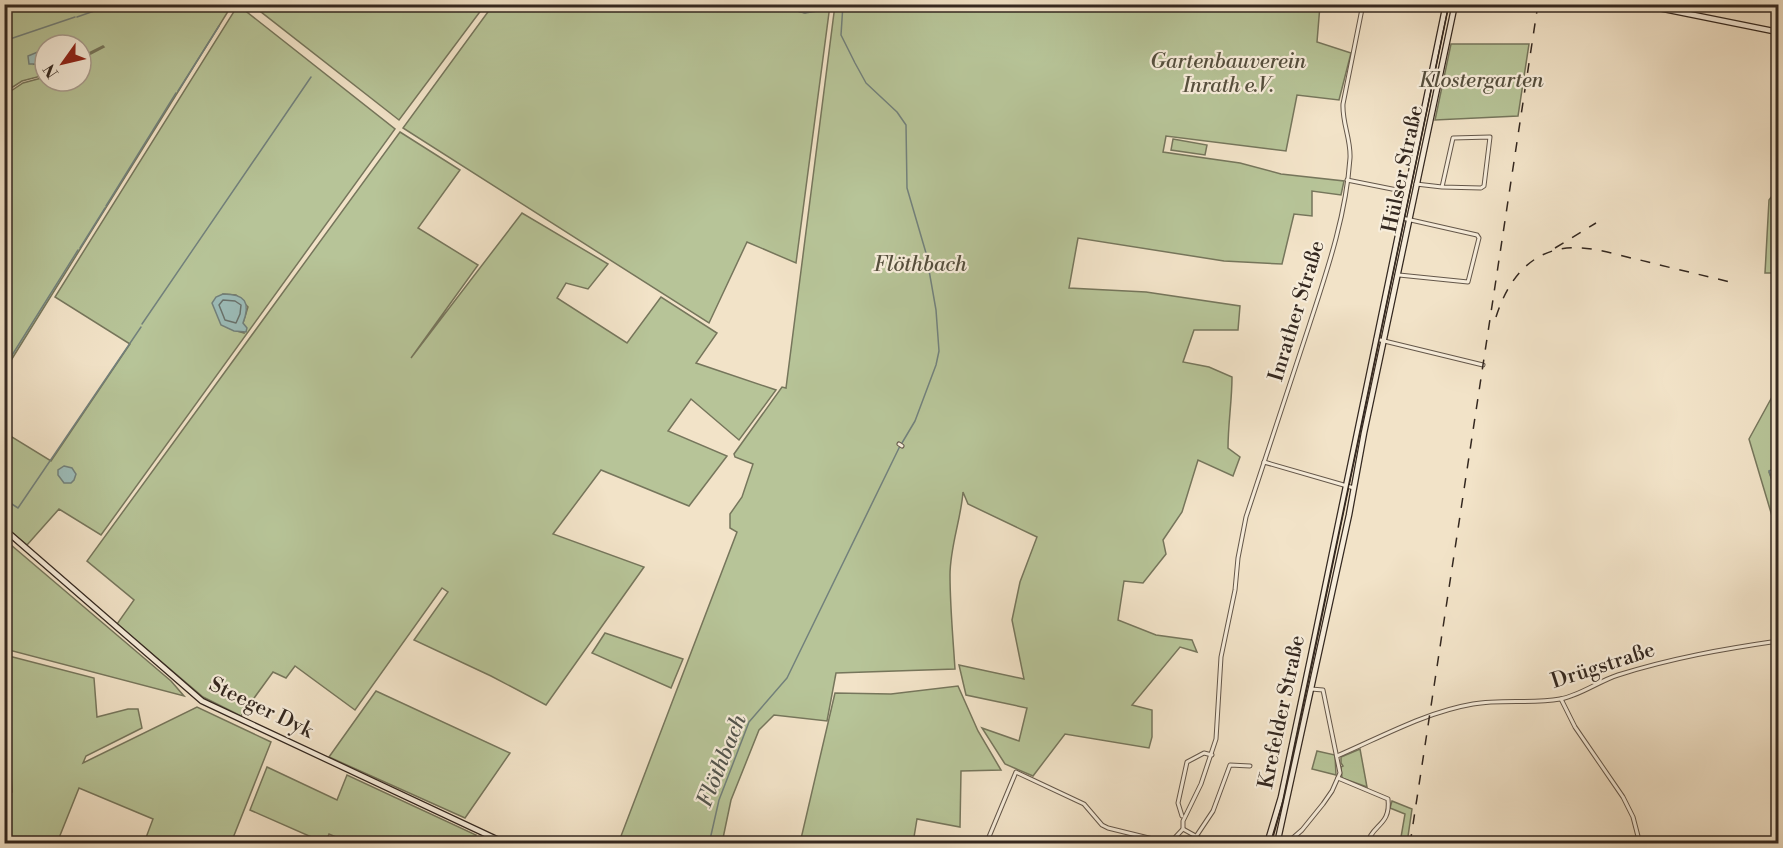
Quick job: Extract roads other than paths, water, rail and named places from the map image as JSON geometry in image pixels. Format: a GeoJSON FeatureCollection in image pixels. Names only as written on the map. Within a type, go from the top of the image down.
{"type":"FeatureCollection","features":[{"type":"Feature","properties":{"kind":"street","name":"Inrather Straße"},"geometry":{"type":"LineString","coordinates":[[1182,819],[1193,803],[1216,739],[1221,657],[1229,624],[1246,517],[1329,270],[1341,220],[1350,159],[1350,140],[1343,119],[1343,104],[1363,4]]}},
{"type":"Feature","properties":{"kind":"street","name":"Hülser Straße"},"geometry":{"type":"LineString","coordinates":[[1325,586],[1446,4]]}},
{"type":"Feature","properties":{"kind":"street","name":"Hülser Straße"},"geometry":{"type":"LineString","coordinates":[[1317,660],[1454,5]]}},
{"type":"Feature","properties":{"kind":"street"},"geometry":{"type":"LineString","coordinates":[[1454,5],[1649,6],[1777,32],[1779,23]]}},
{"type":"Feature","properties":{"kind":"street"},"geometry":{"type":"LineString","coordinates":[[1416,184],[1442,187],[1481,188],[1484,186],[1491,137],[1453,138],[1442,187]]}},
{"type":"Feature","properties":{"kind":"street","name":"Hülser Straße"},"geometry":{"type":"LineString","coordinates":[[1347,180],[1408,192]]}},
{"type":"Feature","properties":{"kind":"street"},"geometry":{"type":"LineString","coordinates":[[1398,275],[1468,282],[1479,238],[1477,235],[1402,218]]}},
{"type":"Feature","properties":{"kind":"street"},"geometry":{"type":"LineString","coordinates":[[1376,339],[1483,365]]}},
{"type":"Feature","properties":{"kind":"street"},"geometry":{"type":"LineString","coordinates":[[1264,462],[1354,488]]}},
{"type":"Feature","properties":{"kind":"street","name":"Steeger Dyk"},"geometry":{"type":"LineString","coordinates":[[4,529],[202,701],[507,843]]}},
{"type":"Feature","properties":{"kind":"street","name":"Krefelder Straße"},"geometry":{"type":"LineString","coordinates":[[1268,843],[1281,797],[1325,586]]}},
{"type":"Feature","properties":{"kind":"street","name":"Drügstraße"},"geometry":{"type":"LineString","coordinates":[[1337,756],[1460,706],[1477,703],[1561,699],[1615,676],[1658,663],[1710,651],[1779,641]]}},
{"type":"Feature","properties":{"kind":"street","name":"Krefelder Straße"},"geometry":{"type":"LineString","coordinates":[[1277,843],[1317,660]]}},
{"type":"Feature","properties":{"kind":"street"},"geometry":{"type":"LineString","coordinates":[[1286,843],[1302,830],[1323,804],[1340,773],[1323,690],[1311,689]]}},
{"type":"Feature","properties":{"kind":"street"},"geometry":{"type":"LineString","coordinates":[[1561,699],[1575,726],[1623,796],[1633,817],[1640,843]]}},
{"type":"Feature","properties":{"kind":"street"},"geometry":{"type":"LineString","coordinates":[[1183,829],[1178,803],[1187,762],[1204,753],[1212,755]]}},
{"type":"Feature","properties":{"kind":"street"},"geometry":{"type":"LineString","coordinates":[[1197,835],[1213,811],[1230,765],[1250,766]]}},
{"type":"Feature","properties":{"kind":"street"},"geometry":{"type":"LineString","coordinates":[[986,843],[1016,772],[1084,804],[1102,825],[1108,828],[1169,843],[1183,829]]}},
{"type":"Feature","properties":{"kind":"street"},"geometry":{"type":"LineString","coordinates":[[1338,778],[1388,799],[1386,818],[1370,836],[1367,843]]}},
{"type":"Feature","properties":{"kind":"street"},"geometry":{"type":"LineString","coordinates":[[1183,829],[1210,843]]}},
{"type":"Feature","properties":{"kind":"street"},"geometry":{"type":"LineString","coordinates":[[926,839],[947,843]]}},
{"type":"Feature","properties":{"kind":"water"},"geometry":{"type":"Polygon","coordinates":[[[821,4],[817,11],[805,13],[772,5],[821,4]]]}},
{"type":"Feature","properties":{"kind":"water"},"geometry":{"type":"Polygon","coordinates":[[[33,54],[33,64],[29,64],[28,56],[33,54]]]}},
{"type":"Feature","properties":{"kind":"water"},"geometry":{"type":"Polygon","coordinates":[[[223,294],[237,296],[244,301],[246,310],[243,323],[247,328],[246,332],[234,331],[221,325],[212,303],[216,297],[223,294]]]}},
{"type":"Feature","properties":{"kind":"water"},"geometry":{"type":"Polygon","coordinates":[[[64,466],[72,468],[76,474],[71,483],[64,483],[58,475],[58,470],[64,466]]]}},
{"type":"Feature","properties":{"kind":"water"},"geometry":{"type":"Polygon","coordinates":[[[1778,467],[1778,497],[1769,471],[1778,467]]]}},
{"type":"Feature","properties":{"kind":"waterway"},"geometry":{"type":"LineString","coordinates":[[77,17],[114,4]]}},
{"type":"Feature","properties":{"kind":"waterway","name":"Flöthbach"},"geometry":{"type":"LineString","coordinates":[[709,844],[719,800],[749,722],[787,678],[899,448],[915,421],[939,351],[936,310],[926,253],[907,188],[906,125],[897,112],[866,83],[855,63],[841,35],[843,4]]}},
{"type":"Feature","properties":{"kind":"waterway"},"geometry":{"type":"LineString","coordinates":[[4,41],[75,17]]}},
{"type":"Feature","properties":{"kind":"waterway"},"geometry":{"type":"LineString","coordinates":[[178,91],[219,26]]}},
{"type":"Feature","properties":{"kind":"waterway"},"geometry":{"type":"LineString","coordinates":[[142,324],[311,77]]}},
{"type":"Feature","properties":{"kind":"waterway"},"geometry":{"type":"LineString","coordinates":[[106,206],[176,93]]}},
{"type":"Feature","properties":{"kind":"waterway"},"geometry":{"type":"LineString","coordinates":[[80,248],[105,208]]}},
{"type":"Feature","properties":{"kind":"waterway"},"geometry":{"type":"LineString","coordinates":[[4,368],[78,250]]}},
{"type":"Feature","properties":{"kind":"waterway"},"geometry":{"type":"LineString","coordinates":[[4,499],[18,508],[141,327]]}},
{"type":"Feature","properties":{"kind":"tram line"},"geometry":{"type":"LineString","coordinates":[[1271,844],[1282,805],[1449,4]]}},
{"type":"Feature","properties":{"kind":"railway"},"geometry":{"type":"LineString","coordinates":[[1410,844],[1538,4]]}},
{"type":"Feature","properties":{"kind":"railway"},"geometry":{"type":"LineString","coordinates":[[1555,248],[1596,223]]}},
{"type":"Feature","properties":{"kind":"railway"},"geometry":{"type":"LineString","coordinates":[[1496,317],[1501,302],[1516,276],[1537,258],[1565,248],[1603,251],[1734,283]]}},
{"type":"Feature","properties":{"kind":"park label","name":"Gartenbauverein Inrath e.V."},"geometry":{"type":"Point","coordinates":[1228,74]}},
{"type":"Feature","properties":{"kind":"park label","name":"Klostergarten"},"geometry":{"type":"Point","coordinates":[1481,81]}}]}
